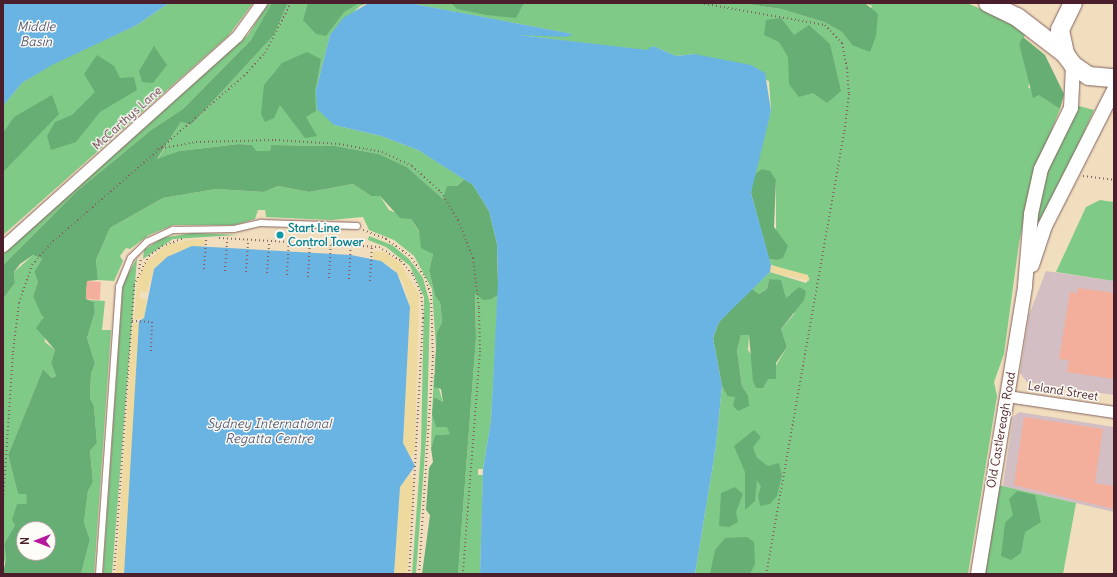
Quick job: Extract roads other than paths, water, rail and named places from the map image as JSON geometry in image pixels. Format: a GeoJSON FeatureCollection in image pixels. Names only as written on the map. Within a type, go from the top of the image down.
{"type":"FeatureCollection","features":[{"type":"Feature","properties":{"kind":"main road"},"geometry":{"type":"LineString","coordinates":[[988,3],[1017,16],[1089,76],[1114,78]]}},
{"type":"Feature","properties":{"kind":"main road"},"geometry":{"type":"LineString","coordinates":[[1069,60],[1060,30],[1073,3]]}},
{"type":"Feature","properties":{"kind":"street","name":"McCarthys Lane"},"geometry":{"type":"LineString","coordinates":[[3,246],[237,36],[261,3]]}},
{"type":"Feature","properties":{"kind":"street","name":"Old Castlereagh Road"},"geometry":{"type":"LineString","coordinates":[[978,574],[1025,286],[1037,186],[1071,108],[1069,60]]}},
{"type":"Feature","properties":{"kind":"street","name":"Old Castlereagh Road"},"geometry":{"type":"LineString","coordinates":[[1025,286],[1045,226],[1070,174],[1114,90]]}},
{"type":"Feature","properties":{"kind":"street","name":"Leland Street"},"geometry":{"type":"LineString","coordinates":[[1007,396],[1114,412]]}},
{"type":"Feature","properties":{"kind":"lane"},"geometry":{"type":"LineString","coordinates":[[99,574],[119,287],[131,258],[147,242],[173,230],[234,229],[261,223],[357,226]]}},
{"type":"Feature","properties":{"kind":"water","name":"Middle Basin"},"geometry":{"type":"Polygon","coordinates":[[[3,3],[169,3],[137,25],[52,65],[22,83],[3,106],[3,3]]]}},
{"type":"Feature","properties":{"kind":"water"},"geometry":{"type":"Polygon","coordinates":[[[369,3],[409,3],[573,34],[566,37],[519,35],[647,50],[653,46],[676,56],[694,54],[751,65],[765,73],[771,111],[751,193],[771,265],[770,272],[719,322],[713,338],[722,386],[716,446],[695,574],[480,574],[483,469],[491,420],[498,282],[497,244],[489,211],[473,185],[418,150],[381,136],[334,125],[317,109],[316,90],[330,35],[343,18],[369,3]]]}},
{"type":"Feature","properties":{"kind":"water","name":"Sydney International Regatta Centre"},"geometry":{"type":"Polygon","coordinates":[[[192,246],[351,255],[381,261],[397,273],[410,307],[403,443],[415,466],[400,487],[394,574],[124,574],[139,321],[144,318],[154,269],[167,257],[192,246]]]}},
{"type":"Feature","properties":{"kind":"place","name":"Start Line Control Tower"},"geometry":{"type":"Point","coordinates":[280,235]}}]}
